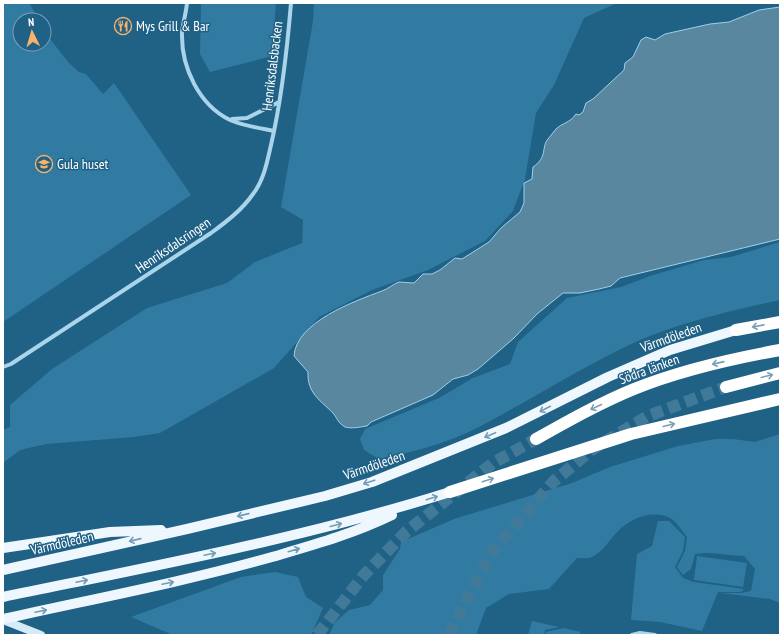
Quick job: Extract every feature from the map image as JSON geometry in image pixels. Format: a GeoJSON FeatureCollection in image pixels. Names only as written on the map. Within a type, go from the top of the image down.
{"type":"FeatureCollection","features":[{"type":"Feature","properties":{"kind":"highway"},"geometry":{"type":"LineString","coordinates":[[736,330],[780,322]]}},
{"type":"Feature","properties":{"kind":"highway","name":"Södra länken"},"geometry":{"type":"LineString","coordinates":[[536,439],[618,396],[665,377],[698,368],[780,350]]}},
{"type":"Feature","properties":{"kind":"highway"},"geometry":{"type":"LineString","coordinates":[[726,387],[780,373]]}},
{"type":"Feature","properties":{"kind":"highway"},"geometry":{"type":"LineString","coordinates":[[450,492],[631,434],[780,399]]}},
{"type":"Feature","properties":{"kind":"main road","name":"Värmdöleden"},"geometry":{"type":"LineString","coordinates":[[3,570],[187,529],[325,496],[372,482],[506,428],[608,377],[670,350],[736,330]]}},
{"type":"Feature","properties":{"kind":"main road"},"geometry":{"type":"LineString","coordinates":[[3,597],[235,549],[332,527],[450,492]]}},
{"type":"Feature","properties":{"kind":"main road"},"geometry":{"type":"LineString","coordinates":[[3,620],[227,569],[340,538],[368,527],[413,504]]}},
{"type":"Feature","properties":{"kind":"main road"},"geometry":{"type":"LineString","coordinates":[[3,548],[110,532],[187,529]]}},
{"type":"Feature","properties":{"kind":"main road"},"geometry":{"type":"LineString","coordinates":[[3,620],[41,635]]}},
{"type":"Feature","properties":{"kind":"street"},"geometry":{"type":"LineString","coordinates":[[187,3],[182,40],[188,71],[199,92],[211,106],[229,119],[247,126],[274,131]]}},
{"type":"Feature","properties":{"kind":"street","name":"Henriksdalsbacken"},"geometry":{"type":"LineString","coordinates":[[274,131],[286,60],[291,3]]}},
{"type":"Feature","properties":{"kind":"street"},"geometry":{"type":"LineString","coordinates":[[229,119],[247,118],[280,102]]}},
{"type":"Feature","properties":{"kind":"street","name":"Henriksdalsringen"},"geometry":{"type":"LineString","coordinates":[[3,367],[11,364],[211,233],[233,216],[254,194],[261,180],[274,131]]}},
{"type":"Feature","properties":{"kind":"street"},"geometry":{"type":"LineString","coordinates":[[632,635],[640,633],[655,635]]}},
{"type":"Feature","properties":{"kind":"shaded area"},"geometry":{"type":"Polygon","coordinates":[[[3,3],[29,3],[34,12],[12,12],[12,52],[52,52],[52,41],[68,62],[79,72],[86,74],[103,94],[114,83],[191,195],[3,322],[3,3]]]}},
{"type":"Feature","properties":{"kind":"shaded area"},"geometry":{"type":"Polygon","coordinates":[[[201,3],[276,3],[272,56],[210,72],[200,54],[201,3]]]}},
{"type":"Feature","properties":{"kind":"shaded area"},"geometry":{"type":"Polygon","coordinates":[[[314,3],[617,3],[584,18],[554,85],[536,113],[525,179],[513,211],[485,241],[428,270],[372,290],[319,317],[274,368],[160,433],[134,437],[46,444],[20,450],[3,463],[3,430],[10,427],[10,405],[52,369],[147,308],[227,283],[255,262],[302,243],[303,220],[281,207],[313,21],[314,3]]]}},
{"type":"Feature","properties":{"kind":"shaded area"},"geometry":{"type":"Polygon","coordinates":[[[780,7],[780,239],[620,278],[611,286],[599,289],[580,293],[563,293],[537,314],[514,338],[478,369],[468,375],[453,379],[433,395],[371,422],[367,426],[353,428],[345,427],[315,396],[308,379],[308,372],[294,356],[297,344],[305,333],[329,314],[343,307],[399,282],[414,283],[423,274],[432,274],[440,270],[455,258],[462,259],[489,242],[501,228],[520,212],[524,203],[524,183],[532,179],[533,167],[541,160],[548,139],[558,127],[576,114],[579,115],[583,112],[586,103],[593,99],[624,70],[625,63],[633,57],[641,40],[646,37],[655,40],[665,34],[710,24],[729,22],[759,10],[780,7]]]}},
{"type":"Feature","properties":{"kind":"shaded area"},"geometry":{"type":"Polygon","coordinates":[[[780,242],[780,300],[727,312],[674,327],[640,340],[598,361],[496,418],[452,439],[379,459],[364,450],[360,439],[365,429],[439,398],[473,378],[510,364],[518,342],[567,298],[621,287],[650,276],[704,260],[731,257],[780,242]]]}},
{"type":"Feature","properties":{"kind":"shaded area"},"geometry":{"type":"Polygon","coordinates":[[[780,434],[780,603],[770,599],[720,593],[741,593],[751,591],[755,569],[744,556],[707,553],[695,554],[691,569],[683,575],[677,567],[685,551],[687,537],[678,525],[669,517],[646,515],[628,523],[618,531],[596,555],[587,558],[577,558],[549,589],[509,594],[486,608],[476,635],[329,635],[335,622],[349,610],[370,605],[383,590],[383,575],[400,549],[401,542],[454,519],[572,483],[610,467],[678,446],[715,439],[733,439],[755,442],[780,434]]]}},
{"type":"Feature","properties":{"kind":"shaded area"},"geometry":{"type":"Polygon","coordinates":[[[658,521],[669,521],[685,537],[683,551],[675,567],[683,578],[694,582],[744,589],[741,592],[718,592],[702,631],[660,622],[631,620],[637,554],[652,546],[658,521]]]}},
{"type":"Feature","properties":{"kind":"shaded area"},"geometry":{"type":"Polygon","coordinates":[[[697,556],[747,563],[743,587],[694,580],[697,556]]]}},
{"type":"Feature","properties":{"kind":"shaded area"},"geometry":{"type":"Polygon","coordinates":[[[275,572],[298,577],[306,597],[323,608],[311,635],[173,635],[131,617],[241,577],[275,572]]]}},
{"type":"Feature","properties":{"kind":"shaded area"},"geometry":{"type":"Polygon","coordinates":[[[532,621],[559,627],[545,630],[544,635],[528,635],[532,621]]]}},
{"type":"Feature","properties":{"kind":"shaded area"},"geometry":{"type":"Polygon","coordinates":[[[564,628],[581,632],[579,635],[546,635],[546,632],[564,628]]]}},
{"type":"Feature","properties":{"kind":"tunnel"},"geometry":{"type":"LineString","coordinates":[[449,635],[492,552],[554,481],[593,449],[648,416],[726,387]]}},
{"type":"Feature","properties":{"kind":"tunnel"},"geometry":{"type":"LineString","coordinates":[[317,635],[364,575],[406,532],[493,463],[536,439]]}},
{"type":"Feature","properties":{"kind":"place","name":"Mys Grill & Bar"},"geometry":{"type":"Point","coordinates":[123,26]}},
{"type":"Feature","properties":{"kind":"place","name":"Gula huset"},"geometry":{"type":"Point","coordinates":[44,164]}}]}
